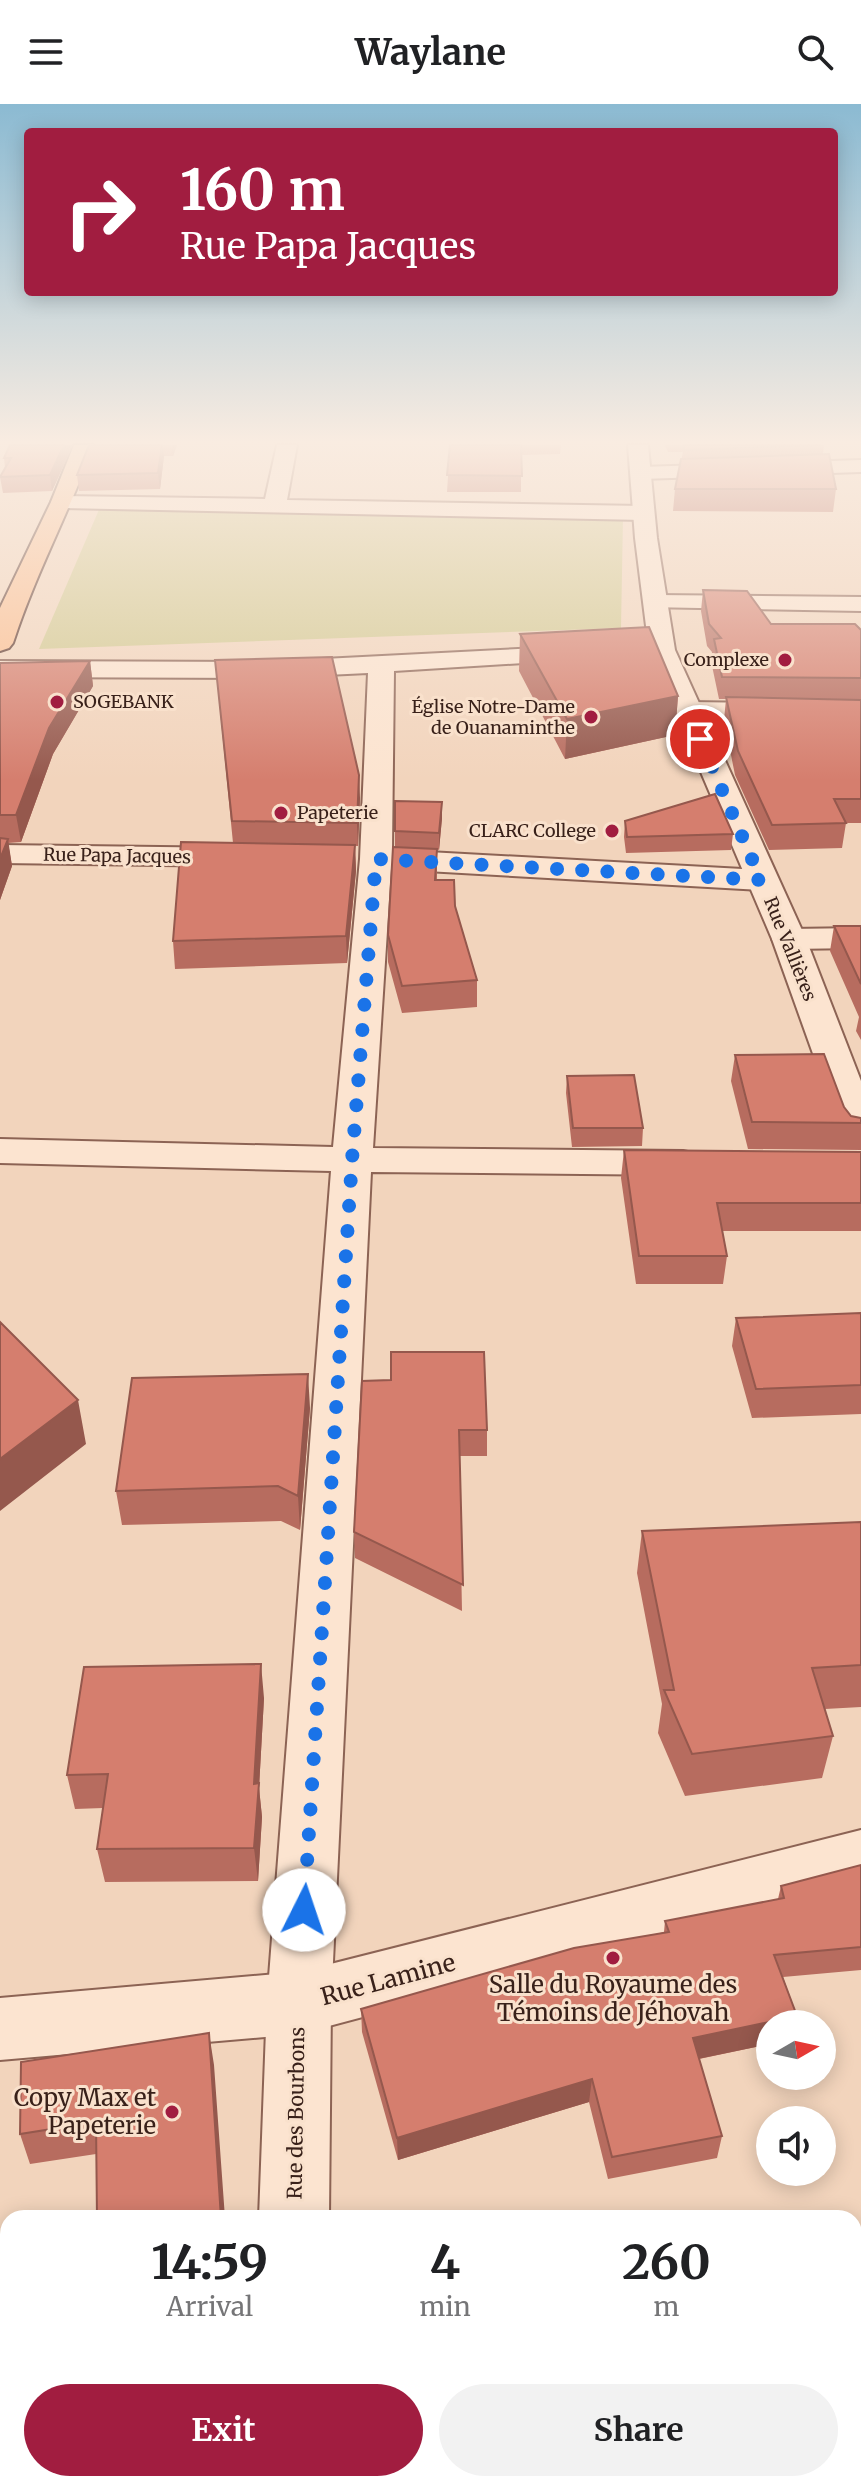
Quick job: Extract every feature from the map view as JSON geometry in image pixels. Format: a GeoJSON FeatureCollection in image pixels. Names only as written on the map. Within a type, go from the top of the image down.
{"type":"FeatureCollection","features":[{"type":"Feature","properties":{"kind":"main road"},"geometry":{"type":"LineString","coordinates":[[0,643],[8,600],[32,556]]}},
{"type":"Feature","properties":{"kind":"street","name":"Rue Vallières"},"geometry":{"type":"LineString","coordinates":[[649,556],[662,650],[789,939],[856,1154]]}},
{"type":"Feature","properties":{"kind":"street"},"geometry":{"type":"LineString","coordinates":[[656,602],[861,604]]}},
{"type":"Feature","properties":{"kind":"street"},"geometry":{"type":"LineString","coordinates":[[631,651],[662,650]]}},
{"type":"Feature","properties":{"kind":"street"},"geometry":{"type":"LineString","coordinates":[[0,669],[264,670],[599,653]]}},
{"type":"Feature","properties":{"kind":"street","name":"Rue des Bourbons"},"geometry":{"type":"LineString","coordinates":[[294,2210],[299,2003],[352,1160],[360,859],[381,666]]}},
{"type":"Feature","properties":{"kind":"street"},"geometry":{"type":"LineString","coordinates":[[688,710],[861,712]]}},
{"type":"Feature","properties":{"kind":"street","name":"Rue Papa Jacques"},"geometry":{"type":"LineString","coordinates":[[0,854],[266,857]]}},
{"type":"Feature","properties":{"kind":"street"},"geometry":{"type":"LineString","coordinates":[[360,859],[761,880]]}},
{"type":"Feature","properties":{"kind":"street"},"geometry":{"type":"LineString","coordinates":[[789,939],[861,938]]}},
{"type":"Feature","properties":{"kind":"street"},"geometry":{"type":"LineString","coordinates":[[0,1151],[352,1160],[718,1164]]}},
{"type":"Feature","properties":{"kind":"street","name":"Rue Lamine"},"geometry":{"type":"LineString","coordinates":[[0,2029],[299,2003],[861,1857]]}},
{"type":"Feature","properties":{"kind":"shaded area"},"geometry":{"type":"Polygon","coordinates":[[[79,556],[622,556],[621,628],[39,649],[79,556]]]}},
{"type":"Feature","properties":{"kind":"building"},"geometry":{"type":"Polygon","coordinates":[[[703,590],[747,591],[771,624],[855,624],[861,630],[861,678],[722,677],[714,639],[721,638],[709,624],[703,590]]]}},
{"type":"Feature","properties":{"kind":"building"},"geometry":{"type":"Polygon","coordinates":[[[649,627],[678,696],[567,719],[520,634],[649,627]]]}},
{"type":"Feature","properties":{"kind":"building"},"geometry":{"type":"Polygon","coordinates":[[[332,657],[359,775],[357,823],[232,821],[215,660],[332,657]]]}},
{"type":"Feature","properties":{"kind":"building"},"geometry":{"type":"Polygon","coordinates":[[[90,661],[49,728],[16,815],[0,815],[0,663],[90,661]]]}},
{"type":"Feature","properties":{"kind":"building"},"geometry":{"type":"Polygon","coordinates":[[[726,697],[861,700],[861,799],[834,799],[846,823],[772,825],[738,751],[726,697]]]}},
{"type":"Feature","properties":{"kind":"building"},"geometry":{"type":"Polygon","coordinates":[[[715,794],[733,834],[627,837],[625,821],[715,794]]]}},
{"type":"Feature","properties":{"kind":"building"},"geometry":{"type":"Polygon","coordinates":[[[395,801],[442,802],[439,833],[395,831],[395,801]]]}},
{"type":"Feature","properties":{"kind":"building"},"geometry":{"type":"Polygon","coordinates":[[[0,838],[8,839],[0,859],[0,838]]]}},
{"type":"Feature","properties":{"kind":"building"},"geometry":{"type":"Polygon","coordinates":[[[181,842],[355,845],[346,936],[173,941],[181,842]]]}},
{"type":"Feature","properties":{"kind":"building"},"geometry":{"type":"Polygon","coordinates":[[[393,847],[437,849],[435,880],[454,880],[455,906],[477,980],[402,986],[388,935],[393,847]]]}},
{"type":"Feature","properties":{"kind":"building"},"geometry":{"type":"Polygon","coordinates":[[[834,926],[861,926],[861,984],[834,926]]]}},
{"type":"Feature","properties":{"kind":"building"},"geometry":{"type":"Polygon","coordinates":[[[824,1054],[844,1107],[851,1116],[861,1118],[861,1123],[752,1122],[735,1055],[824,1054]]]}},
{"type":"Feature","properties":{"kind":"building"},"geometry":{"type":"Polygon","coordinates":[[[634,1075],[643,1128],[573,1128],[567,1076],[634,1075]]]}},
{"type":"Feature","properties":{"kind":"building"},"geometry":{"type":"Polygon","coordinates":[[[624,1150],[861,1152],[861,1203],[717,1203],[727,1256],[639,1256],[624,1150]]]}},
{"type":"Feature","properties":{"kind":"building"},"geometry":{"type":"Polygon","coordinates":[[[861,1313],[861,1385],[756,1389],[736,1318],[861,1313]]]}},
{"type":"Feature","properties":{"kind":"building"},"geometry":{"type":"Polygon","coordinates":[[[0,1322],[78,1400],[0,1459],[0,1322]]]}},
{"type":"Feature","properties":{"kind":"building"},"geometry":{"type":"Polygon","coordinates":[[[391,1352],[484,1352],[487,1430],[459,1430],[463,1585],[354,1532],[362,1381],[391,1380],[391,1352]]]}},
{"type":"Feature","properties":{"kind":"building"},"geometry":{"type":"Polygon","coordinates":[[[308,1374],[298,1496],[278,1486],[116,1491],[132,1378],[308,1374]]]}},
{"type":"Feature","properties":{"kind":"building"},"geometry":{"type":"Polygon","coordinates":[[[861,1522],[861,1665],[812,1668],[833,1736],[692,1754],[664,1690],[674,1690],[642,1531],[861,1522]]]}},
{"type":"Feature","properties":{"kind":"building"},"geometry":{"type":"Polygon","coordinates":[[[261,1664],[254,1784],[259,1783],[254,1848],[97,1849],[108,1774],[67,1775],[84,1667],[261,1664]]]}},
{"type":"Feature","properties":{"kind":"building"},"geometry":{"type":"Polygon","coordinates":[[[861,1865],[861,1947],[774,1955],[795,2010],[756,2010],[756,2025],[693,2038],[722,2136],[612,2157],[592,2079],[397,2138],[361,2009],[574,1948],[669,1932],[665,1921],[784,1898],[781,1886],[861,1865]]]}},
{"type":"Feature","properties":{"kind":"building"},"geometry":{"type":"Polygon","coordinates":[[[209,2033],[220,2210],[97,2210],[96,2122],[20,2134],[21,2062],[209,2033]]]}},
{"type":"Feature","properties":{"kind":"place","name":"Complexe"},"geometry":{"type":"Point","coordinates":[785,660]}},
{"type":"Feature","properties":{"kind":"place","name":"SOGEBANK"},"geometry":{"type":"Point","coordinates":[57,702]}},
{"type":"Feature","properties":{"kind":"place","name":"Église Notre-Dame de Ouanaminthe"},"geometry":{"type":"Point","coordinates":[591,717]}},
{"type":"Feature","properties":{"kind":"place","name":"Papeterie"},"geometry":{"type":"Point","coordinates":[281,813]}},
{"type":"Feature","properties":{"kind":"place","name":"CLARC College"},"geometry":{"type":"Point","coordinates":[612,831]}},
{"type":"Feature","properties":{"kind":"place","name":"Salle du Royaume des Témoins de Jéhovah"},"geometry":{"type":"Point","coordinates":[613,1958]}},
{"type":"Feature","properties":{"kind":"place","name":"Copy Max et Papeterie"},"geometry":{"type":"Point","coordinates":[172,2112]}},
{"type":"Feature","properties":{"kind":"route"},"geometry":{"type":"LineString","coordinates":[[304,1910],[352,1160],[376,859],[761,880],[700,739]]}}]}
